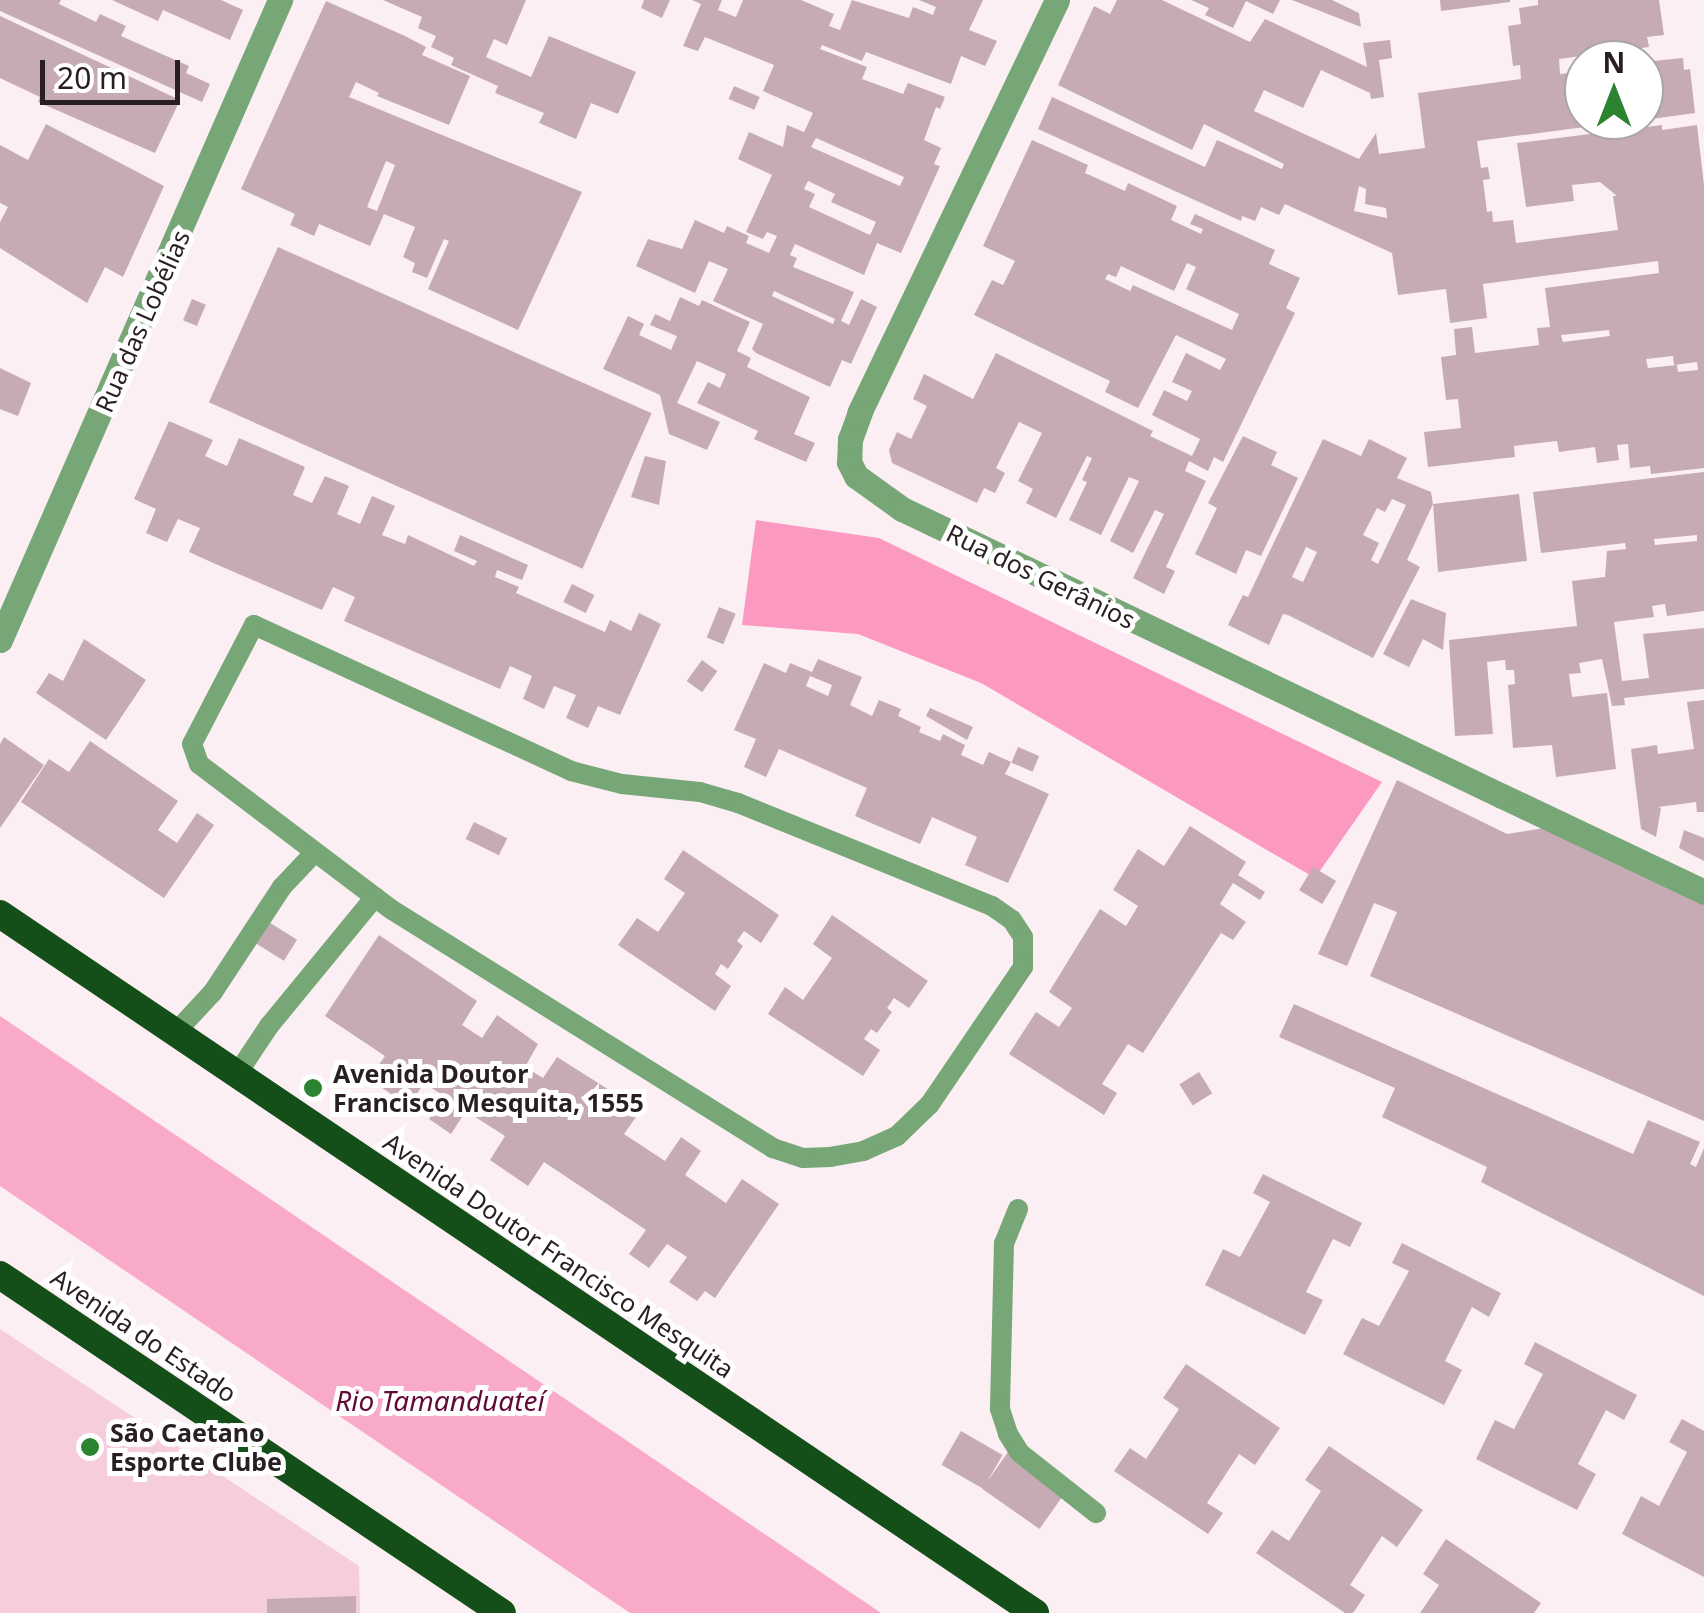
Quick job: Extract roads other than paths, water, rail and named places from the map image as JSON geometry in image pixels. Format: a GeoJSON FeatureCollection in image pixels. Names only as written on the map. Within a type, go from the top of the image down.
{"type":"FeatureCollection","features":[{"type":"Feature","properties":{"kind":"highway","name":"Avenida Doutor Francisco Mesquita"},"geometry":{"type":"LineString","coordinates":[[0,914],[1035,1613]]}},
{"type":"Feature","properties":{"kind":"highway","name":"Avenida do Estado"},"geometry":{"type":"LineString","coordinates":[[0,1275],[502,1613]]}},
{"type":"Feature","properties":{"kind":"street","name":"Rua das Lobélias"},"geometry":{"type":"LineString","coordinates":[[0,640],[280,0]]}},
{"type":"Feature","properties":{"kind":"street","name":"Rua dos Gerânios"},"geometry":{"type":"LineString","coordinates":[[1057,0],[860,412],[850,438],[849,462],[856,476],[902,509],[1704,892]]}},
{"type":"Feature","properties":{"kind":"lane"},"geometry":{"type":"LineString","coordinates":[[254,625],[571,771],[622,784],[700,792],[738,803],[992,906],[1012,920],[1023,937],[1025,955],[1023,967],[930,1104],[898,1136],[864,1151],[803,1158],[773,1148],[375,897],[193,756],[192,744],[254,625]]}},
{"type":"Feature","properties":{"kind":"lane"},"geometry":{"type":"LineString","coordinates":[[175,1032],[212,992],[282,886],[314,853]]}},
{"type":"Feature","properties":{"kind":"lane"},"geometry":{"type":"LineString","coordinates":[[237,1074],[269,1026],[375,897]]}},
{"type":"Feature","properties":{"kind":"lane"},"geometry":{"type":"LineString","coordinates":[[1018,1209],[1004,1243],[1000,1409],[1008,1434],[1020,1453],[1096,1514]]}},
{"type":"Feature","properties":{"kind":"water","name":"Rio Tamanduateí"},"geometry":{"type":"Polygon","coordinates":[[[0,1016],[881,1613],[630,1613],[0,1186],[0,1016]]]}},
{"type":"Feature","properties":{"kind":"place","name":"Avenida Doutor Francisco Mesquita, 1555"},"geometry":{"type":"Point","coordinates":[313,1088]}},
{"type":"Feature","properties":{"kind":"place","name":"São Caetano Esporte Clube"},"geometry":{"type":"Point","coordinates":[90,1447]}}]}
